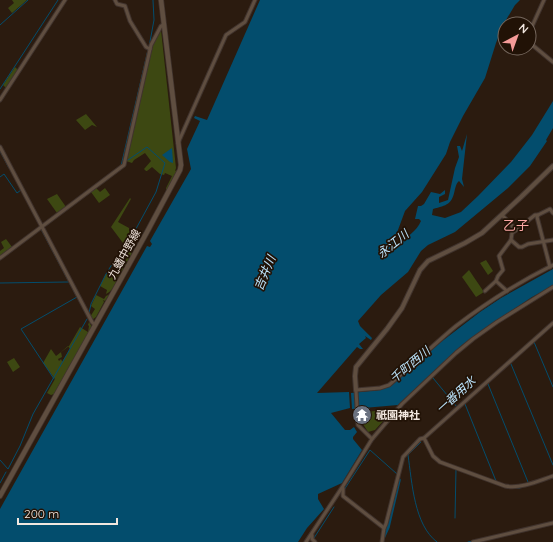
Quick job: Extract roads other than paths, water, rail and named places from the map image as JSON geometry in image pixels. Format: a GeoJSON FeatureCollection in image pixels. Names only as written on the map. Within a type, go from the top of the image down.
{"type":"FeatureCollection","features":[{"type":"Feature","properties":{"kind":"main road","name":"九蟠中野線"},"geometry":{"type":"LineString","coordinates":[[0,496],[179,173],[180,165],[161,0]]}},
{"type":"Feature","properties":{"kind":"street"},"geometry":{"type":"LineString","coordinates":[[0,100],[65,0]]}},
{"type":"Feature","properties":{"kind":"street"},"geometry":{"type":"LineString","coordinates":[[115,0],[117,4],[124,6],[130,21],[149,49]]}},
{"type":"Feature","properties":{"kind":"street"},"geometry":{"type":"LineString","coordinates":[[177,144],[184,132],[226,35],[245,22],[254,0]]}},
{"type":"Feature","properties":{"kind":"street"},"geometry":{"type":"LineString","coordinates":[[537,16],[544,0]]}},
{"type":"Feature","properties":{"kind":"street"},"geometry":{"type":"LineString","coordinates":[[0,258],[124,165],[149,49],[161,26],[163,25]]}},
{"type":"Feature","properties":{"kind":"street"},"geometry":{"type":"LineString","coordinates":[[537,49],[553,62]]}},
{"type":"Feature","properties":{"kind":"street"},"geometry":{"type":"LineString","coordinates":[[0,147],[92,322],[95,325]]}},
{"type":"Feature","properties":{"kind":"street"},"geometry":{"type":"LineString","coordinates":[[372,439],[358,425],[358,410],[354,376],[356,367],[402,308],[420,270],[428,261],[482,233],[552,169]]}},
{"type":"Feature","properties":{"kind":"street"},"geometry":{"type":"LineString","coordinates":[[485,292],[504,270],[499,256],[511,240],[512,233],[535,215],[550,209],[553,213]]}},
{"type":"Feature","properties":{"kind":"street"},"geometry":{"type":"LineString","coordinates":[[502,215],[516,230]]}},
{"type":"Feature","properties":{"kind":"street"},"geometry":{"type":"LineString","coordinates":[[356,390],[380,388],[389,385],[457,325],[507,291],[552,266],[543,241],[538,215]]}},
{"type":"Feature","properties":{"kind":"street"},"geometry":{"type":"LineString","coordinates":[[511,240],[519,247],[553,240]]}},
{"type":"Feature","properties":{"kind":"street"},"geometry":{"type":"LineString","coordinates":[[496,281],[507,291]]}},
{"type":"Feature","properties":{"kind":"street"},"geometry":{"type":"LineString","coordinates":[[306,542],[372,439],[402,404],[464,346],[498,322],[553,287]]}},
{"type":"Feature","properties":{"kind":"street"},"geometry":{"type":"LineString","coordinates":[[383,541],[384,528],[403,457],[553,323]]}},
{"type":"Feature","properties":{"kind":"street"},"geometry":{"type":"LineString","coordinates":[[422,439],[433,456],[440,462],[505,486],[513,488],[553,476]]}},
{"type":"Feature","properties":{"kind":"street"},"geometry":{"type":"LineString","coordinates":[[343,486],[343,496],[384,528]]}},
{"type":"Feature","properties":{"kind":"street"},"geometry":{"type":"LineString","coordinates":[[473,542],[553,523]]}},
{"type":"Feature","properties":{"kind":"street"},"geometry":{"type":"LineString","coordinates":[[312,533],[313,541]]}},
{"type":"Feature","properties":{"kind":"water"},"geometry":{"type":"Polygon","coordinates":[[[260,0],[520,0],[508,16],[497,16],[497,40],[485,78],[463,116],[450,142],[446,154],[422,192],[405,211],[395,238],[397,244],[411,234],[419,225],[421,221],[419,219],[415,219],[418,206],[424,204],[431,192],[440,194],[445,190],[445,194],[439,197],[439,203],[448,200],[459,157],[457,146],[460,146],[462,151],[467,134],[462,179],[464,187],[459,181],[448,204],[433,209],[432,215],[445,218],[461,212],[478,196],[511,162],[532,135],[553,101],[553,128],[546,140],[547,141],[530,166],[508,188],[455,232],[428,245],[421,251],[408,272],[381,295],[358,321],[360,326],[372,338],[371,340],[365,336],[366,338],[359,344],[363,349],[357,347],[317,393],[349,392],[350,408],[331,413],[345,430],[350,430],[354,427],[357,432],[353,439],[362,450],[342,483],[318,494],[318,499],[324,509],[307,528],[298,542],[0,542],[0,509],[147,246],[150,247],[152,244],[150,241],[191,169],[187,149],[200,121],[194,118],[195,116],[207,120],[260,0]]]}},
{"type":"Feature","properties":{"kind":"water"},"geometry":{"type":"Polygon","coordinates":[[[172,148],[173,163],[162,155],[172,148]]]}},
{"type":"Feature","properties":{"kind":"water"},"geometry":{"type":"Polygon","coordinates":[[[553,269],[553,286],[532,297],[462,345],[398,405],[352,409],[351,393],[379,390],[391,386],[441,342],[480,312],[501,298],[553,269]]]}},
{"type":"Feature","properties":{"kind":"waterway"},"geometry":{"type":"LineString","coordinates":[[0,25],[28,0]]}},
{"type":"Feature","properties":{"kind":"waterway"},"geometry":{"type":"LineString","coordinates":[[0,89],[58,0]]}},
{"type":"Feature","properties":{"kind":"waterway"},"geometry":{"type":"LineString","coordinates":[[55,13],[63,0]]}},
{"type":"Feature","properties":{"kind":"waterway"},"geometry":{"type":"LineString","coordinates":[[149,47],[154,20],[153,0]]}},
{"type":"Feature","properties":{"kind":"waterway"},"geometry":{"type":"LineString","coordinates":[[121,166],[148,50]]}},
{"type":"Feature","properties":{"kind":"waterway"},"geometry":{"type":"LineString","coordinates":[[89,313],[91,304],[106,274],[114,261],[125,249],[156,192],[165,163],[147,147],[128,160]]}},
{"type":"Feature","properties":{"kind":"waterway"},"geometry":{"type":"LineString","coordinates":[[0,151],[9,168]]}},
{"type":"Feature","properties":{"kind":"waterway"},"geometry":{"type":"LineString","coordinates":[[0,177],[4,174],[17,193],[21,190]]}},
{"type":"Feature","properties":{"kind":"waterway"},"geometry":{"type":"LineString","coordinates":[[41,229],[77,297],[21,329],[54,379]]}},
{"type":"Feature","properties":{"kind":"waterway"},"geometry":{"type":"LineString","coordinates":[[0,283],[68,282]]}},
{"type":"Feature","properties":{"kind":"waterway"},"geometry":{"type":"LineString","coordinates":[[0,460],[8,469],[20,446],[33,414],[87,319]]}},
{"type":"Feature","properties":{"kind":"waterway"},"geometry":{"type":"LineString","coordinates":[[534,342],[553,387]]}},
{"type":"Feature","properties":{"kind":"waterway"},"geometry":{"type":"LineString","coordinates":[[511,364],[553,465]]}},
{"type":"Feature","properties":{"kind":"waterway"},"geometry":{"type":"LineString","coordinates":[[433,378],[457,407]]}},
{"type":"Feature","properties":{"kind":"waterway"},"geometry":{"type":"LineString","coordinates":[[488,384],[528,482]]}},
{"type":"Feature","properties":{"kind":"waterway"},"geometry":{"type":"LineString","coordinates":[[465,404],[496,481]]}},
{"type":"Feature","properties":{"kind":"waterway"},"geometry":{"type":"LineString","coordinates":[[420,441],[421,442],[408,455],[415,502],[423,525],[437,542]]}},
{"type":"Feature","properties":{"kind":"waterway"},"geometry":{"type":"LineString","coordinates":[[344,490],[370,450],[397,474]]}},
{"type":"Feature","properties":{"kind":"waterway"},"geometry":{"type":"LineString","coordinates":[[455,518],[456,469]]}},
{"type":"Feature","properties":{"kind":"waterway"},"geometry":{"type":"LineString","coordinates":[[0,483],[6,472]]}},
{"type":"Feature","properties":{"kind":"waterway","name":"一番用水"},"geometry":{"type":"LineString","coordinates":[[383,538],[388,527],[399,480]]}},
{"type":"Feature","properties":{"kind":"waterway"},"geometry":{"type":"LineString","coordinates":[[509,488],[520,488]]}},
{"type":"Feature","properties":{"kind":"waterway"},"geometry":{"type":"LineString","coordinates":[[314,538],[334,507]]}},
{"type":"Feature","properties":{"kind":"waterway"},"geometry":{"type":"LineString","coordinates":[[468,542],[473,541]]}},
{"type":"Feature","properties":{"kind":"place","name":"祇園神社"},"geometry":{"type":"Point","coordinates":[362,415]}},
{"type":"Feature","properties":{"kind":"district","name":"乙子"},"geometry":{"type":"Point","coordinates":[516,225]}},
{"type":"Feature","properties":{"kind":"water label","name":"永江川"},"geometry":{"type":"Point","coordinates":[393,244]}},
{"type":"Feature","properties":{"kind":"water label","name":"吉井川"},"geometry":{"type":"Point","coordinates":[265,273]}},
{"type":"Feature","properties":{"kind":"water label","name":"千町西川"},"geometry":{"type":"Point","coordinates":[410,365]}}]}
